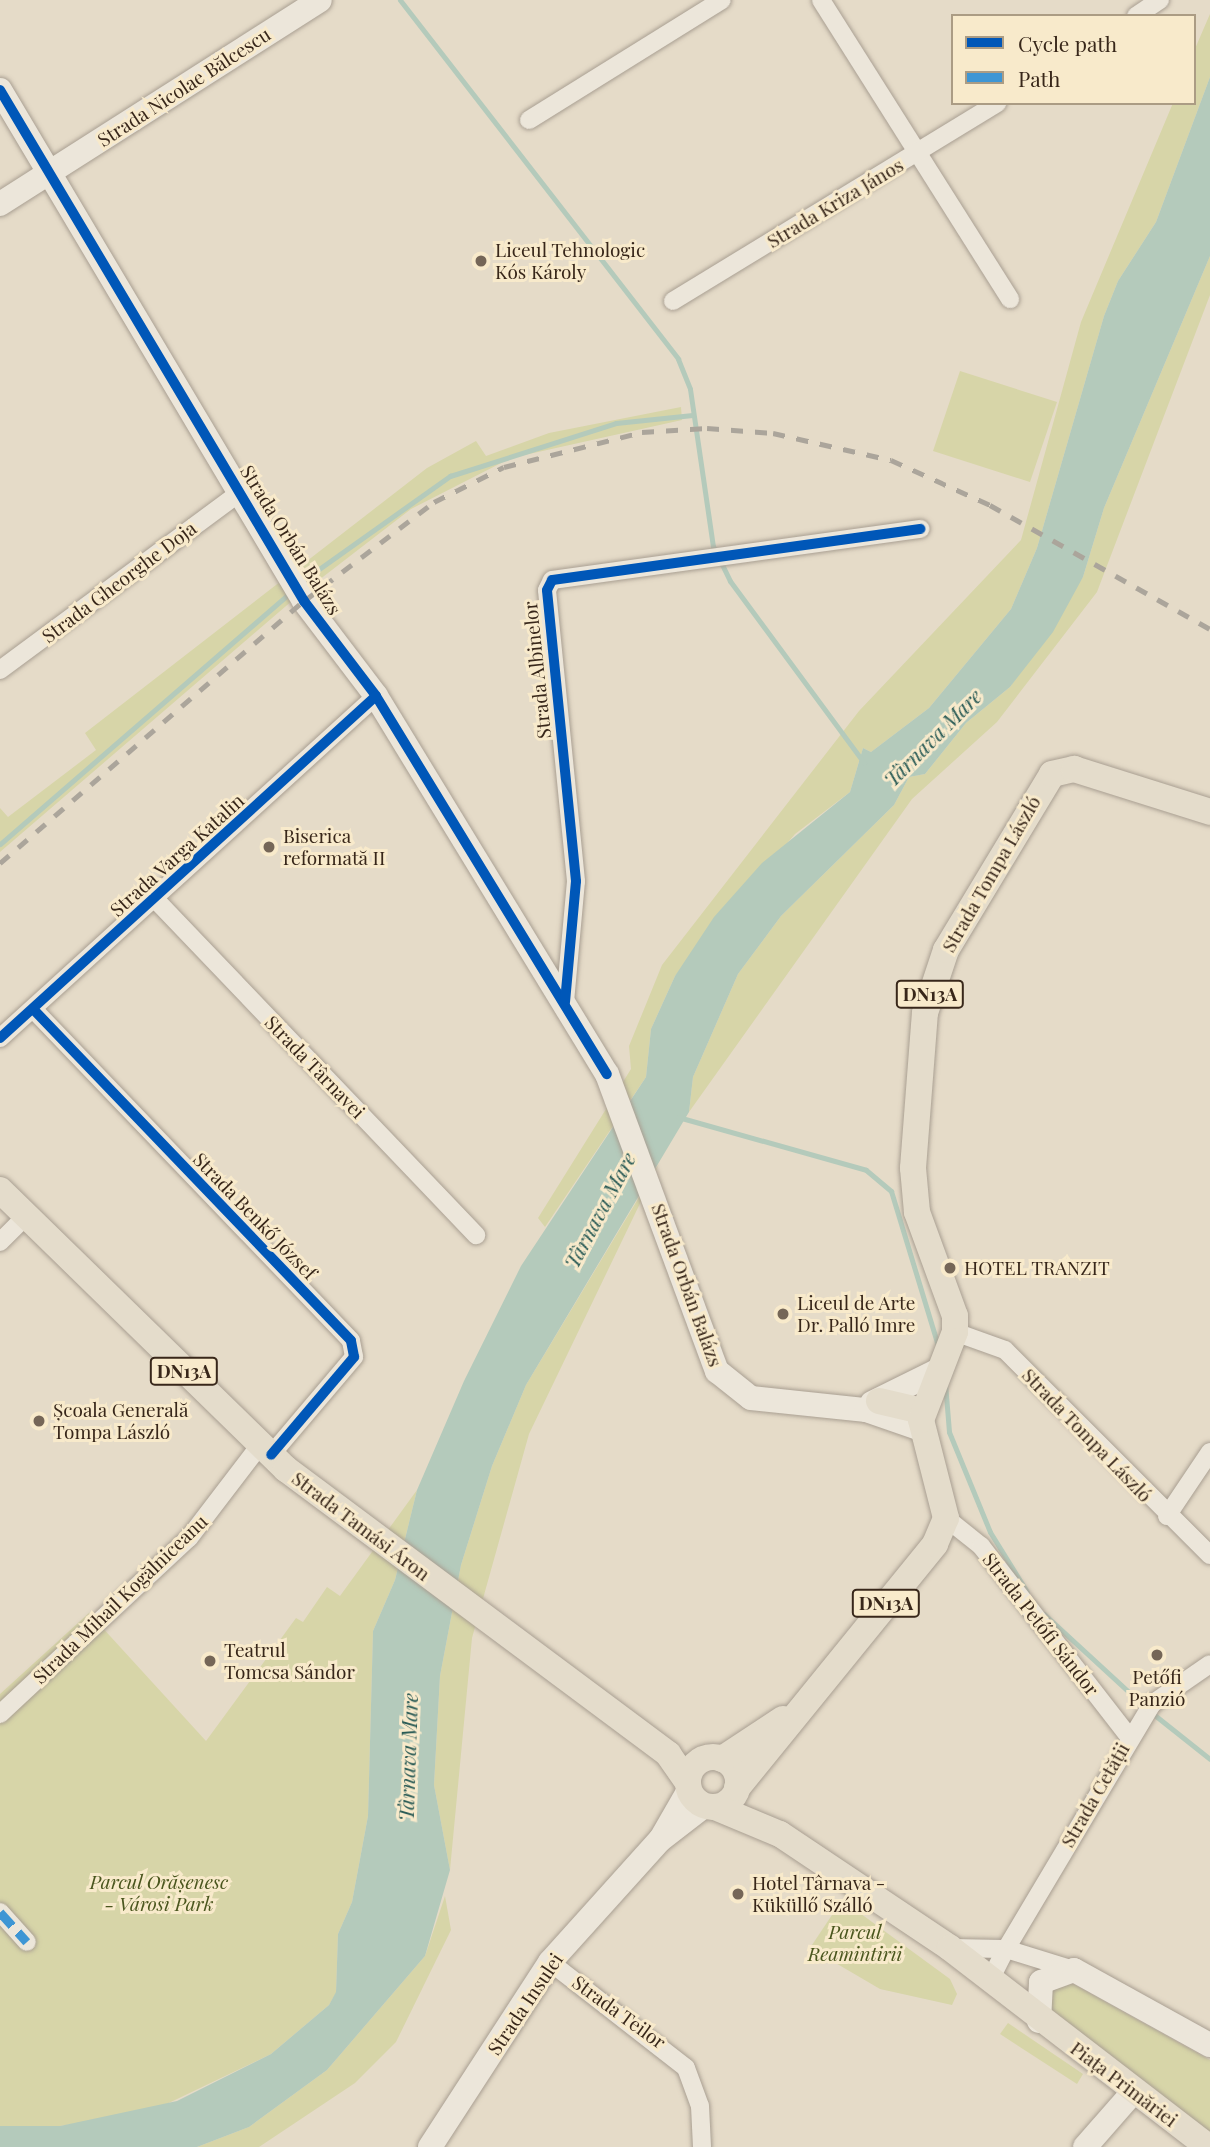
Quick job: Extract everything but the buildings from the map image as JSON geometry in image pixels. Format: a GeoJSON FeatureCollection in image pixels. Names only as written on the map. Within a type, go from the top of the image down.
{"type":"FeatureCollection","features":[{"type":"Feature","properties":{"kind":"main road","name":"Strada Nicolae Bălcescu"},"geometry":{"type":"LineString","coordinates":[[0,204],[320,0]]}},
{"type":"Feature","properties":{"kind":"main road","name":"Strada Orbán Balázs"},"geometry":{"type":"LineString","coordinates":[[0,90],[47,173],[204,427],[238,494],[304,601],[376,696],[607,1074],[652,1190],[706,1345],[730,1387],[751,1398],[793,1405],[843,1407],[921,1420]]}},
{"type":"Feature","properties":{"kind":"main road","name":"Strada Tompa László"},"geometry":{"type":"LineString","coordinates":[[944,1355],[951,1298],[917,1212],[913,1168],[932,982],[1052,774],[1074,769],[1210,812]]}},
{"type":"Feature","properties":{"kind":"main road","name":"Strada Tamási Áron"},"geometry":{"type":"LineString","coordinates":[[0,1190],[265,1450],[377,1541],[623,1719],[676,1761],[699,1796]]}},
{"type":"Feature","properties":{"kind":"main road","name":"Strada Orbán Balázs"},"geometry":{"type":"LineString","coordinates":[[843,1407],[879,1401],[944,1355]]}},
{"type":"Feature","properties":{"kind":"main road","name":"DN13A"},"geometry":{"type":"LineString","coordinates":[[921,1420],[944,1355]]}},
{"type":"Feature","properties":{"kind":"main road"},"geometry":{"type":"LineString","coordinates":[[879,1401],[921,1420],[944,1491],[946,1518]]}},
{"type":"Feature","properties":{"kind":"main road","name":"DN13A"},"geometry":{"type":"LineString","coordinates":[[802,1706],[717,1758],[694,1766],[699,1796],[737,1790],[935,1544],[946,1518]]}},
{"type":"Feature","properties":{"kind":"main road","name":"Strada Tamási Áron"},"geometry":{"type":"LineString","coordinates":[[623,1719],[717,1758]]}},
{"type":"Feature","properties":{"kind":"main road"},"geometry":{"type":"LineString","coordinates":[[717,1758],[735,1770],[737,1790],[780,1834]]}},
{"type":"Feature","properties":{"kind":"main road"},"geometry":{"type":"LineString","coordinates":[[699,1796],[780,1834],[950,1948]]}},
{"type":"Feature","properties":{"kind":"main road","name":"Strada Insulei"},"geometry":{"type":"LineString","coordinates":[[429,2147],[550,1962],[699,1796]]}},
{"type":"Feature","properties":{"kind":"main road","name":"Piața Primăriei"},"geometry":{"type":"LineString","coordinates":[[950,1948],[1039,2021],[1208,2147]]}},
{"type":"Feature","properties":{"kind":"main road"},"geometry":{"type":"LineString","coordinates":[[1039,2021],[1041,1982],[1052,1973],[1074,1970],[1210,2045]]}},
{"type":"Feature","properties":{"kind":"main road"},"geometry":{"type":"LineString","coordinates":[[1085,2147],[1134,2091]]}},
{"type":"Feature","properties":{"kind":"street"},"geometry":{"type":"LineString","coordinates":[[529,120],[722,0]]}},
{"type":"Feature","properties":{"kind":"street"},"geometry":{"type":"LineString","coordinates":[[821,0],[1010,299]]}},
{"type":"Feature","properties":{"kind":"street"},"geometry":{"type":"LineString","coordinates":[[1139,14],[1160,0]]}},
{"type":"Feature","properties":{"kind":"street","name":"Strada Kriza János"},"geometry":{"type":"LineString","coordinates":[[673,301],[994,105]]}},
{"type":"Feature","properties":{"kind":"street","name":"Strada Gheorghe Doja"},"geometry":{"type":"LineString","coordinates":[[0,670],[238,494]]}},
{"type":"Feature","properties":{"kind":"street","name":"Strada Albinelor"},"geometry":{"type":"LineString","coordinates":[[565,1002],[575,934],[574,828],[548,584],[920,529]]}},
{"type":"Feature","properties":{"kind":"street","name":"Strada Varga Katalin"},"geometry":{"type":"LineString","coordinates":[[0,1038],[34,1010],[376,696]]}},
{"type":"Feature","properties":{"kind":"street","name":"Strada Târnavei"},"geometry":{"type":"LineString","coordinates":[[155,899],[476,1235]]}},
{"type":"Feature","properties":{"kind":"street","name":"Strada Benkő József"},"geometry":{"type":"LineString","coordinates":[[34,1010],[351,1341],[354,1357],[265,1450]]}},
{"type":"Feature","properties":{"kind":"street"},"geometry":{"type":"LineString","coordinates":[[0,1242],[26,1216]]}},
{"type":"Feature","properties":{"kind":"street","name":"Strada Tompa László"},"geometry":{"type":"LineString","coordinates":[[944,1355],[1005,1350],[1167,1516],[1210,1555]]}},
{"type":"Feature","properties":{"kind":"street","name":"Strada Mihail Kogălniceanu"},"geometry":{"type":"LineString","coordinates":[[0,1714],[189,1538],[265,1450]]}},
{"type":"Feature","properties":{"kind":"street"},"geometry":{"type":"LineString","coordinates":[[1167,1516],[1210,1452]]}},
{"type":"Feature","properties":{"kind":"street","name":"Strada Petőfi Sándor"},"geometry":{"type":"LineString","coordinates":[[946,1518],[975,1539],[1129,1737]]}},
{"type":"Feature","properties":{"kind":"street","name":"Strada Cetății"},"geometry":{"type":"LineString","coordinates":[[989,1982],[1129,1737],[1148,1711],[1210,1664]]}},
{"type":"Feature","properties":{"kind":"street"},"geometry":{"type":"LineString","coordinates":[[0,1912],[27,1942]]}},
{"type":"Feature","properties":{"kind":"street"},"geometry":{"type":"LineString","coordinates":[[950,1948],[1006,1949],[1074,1970]]}},
{"type":"Feature","properties":{"kind":"street","name":"Strada Teilor"},"geometry":{"type":"LineString","coordinates":[[550,1962],[686,2068],[700,2106],[702,2147]]}},
{"type":"Feature","properties":{"kind":"green space"},"geometry":{"type":"Polygon","coordinates":[[[1210,14],[1210,77],[1156,222],[1118,281],[1104,316],[1037,548],[1011,609],[929,708],[871,752],[863,748],[850,792],[795,834],[675,976],[651,1029],[646,1077],[545,1227],[538,1218],[631,1069],[629,1046],[662,965],[859,711],[1021,540],[1081,322],[1172,105],[1196,105],[1196,46],[1210,14]]]}},
{"type":"Feature","properties":{"kind":"green space"},"geometry":{"type":"Polygon","coordinates":[[[1210,256],[1210,295],[1097,592],[997,722],[912,799],[689,1112],[693,1077],[738,974],[781,916],[894,805],[909,777],[925,774],[966,723],[1010,687],[1083,577],[1104,508],[1210,256]]]}},
{"type":"Feature","properties":{"kind":"green space"},"geometry":{"type":"Polygon","coordinates":[[[960,371],[1057,402],[1030,482],[933,451],[960,371]]]}},
{"type":"Feature","properties":{"kind":"green space"},"geometry":{"type":"Polygon","coordinates":[[[681,407],[682,420],[511,458],[411,509],[293,600],[0,852],[0,808],[8,817],[96,750],[85,733],[427,468],[476,441],[486,456],[549,433],[681,407]]]}},
{"type":"Feature","properties":{"kind":"green space"},"geometry":{"type":"Polygon","coordinates":[[[659,1164],[529,1434],[472,1638],[450,1870],[434,1785],[440,1676],[461,1565],[492,1466],[526,1385],[659,1164]]]}},
{"type":"Feature","properties":{"kind":"green space","name":"Parcul Orășenesc - Városi Park"},"geometry":{"type":"Polygon","coordinates":[[[417,1490],[395,1580],[373,1631],[368,1816],[352,1902],[338,1934],[336,1993],[329,2005],[271,2054],[152,2111],[60,2126],[0,2126],[0,1694],[89,1613],[206,1741],[296,1618],[303,1622],[327,1587],[340,1596],[417,1490]]]}},
{"type":"Feature","properties":{"kind":"green space"},"geometry":{"type":"Polygon","coordinates":[[[445,1896],[451,1930],[396,2042],[355,2083],[259,2147],[197,2147],[249,2127],[327,2070],[425,1956],[445,1896]]]}},
{"type":"Feature","properties":{"kind":"green space","name":"Parcul Reamintirii"},"geometry":{"type":"Polygon","coordinates":[[[842,1900],[950,1979],[957,1994],[952,2005],[880,1989],[810,1948],[842,1900]]]}},
{"type":"Feature","properties":{"kind":"green space"},"geometry":{"type":"Polygon","coordinates":[[[1068,1981],[1210,2060],[1210,2133],[1053,2016],[1045,1987],[1068,1981]]]}},
{"type":"Feature","properties":{"kind":"green space"},"geometry":{"type":"Polygon","coordinates":[[[1008,2023],[1083,2074],[1077,2084],[1000,2034],[1008,2023]]]}},
{"type":"Feature","properties":{"kind":"water","name":"Târnava Mare"},"geometry":{"type":"Polygon","coordinates":[[[1210,77],[1210,256],[1104,508],[1083,577],[1053,632],[1010,687],[966,723],[925,774],[909,777],[894,805],[781,916],[738,974],[693,1077],[689,1112],[526,1385],[492,1466],[461,1565],[440,1676],[434,1785],[450,1870],[425,1956],[327,2070],[249,2127],[197,2147],[0,2147],[0,2126],[60,2126],[177,2101],[271,2054],[329,2005],[336,1992],[338,1934],[352,1902],[368,1816],[373,1631],[395,1580],[417,1490],[464,1381],[521,1266],[646,1077],[651,1029],[675,976],[714,917],[762,863],[850,792],[863,748],[871,752],[929,708],[1011,609],[1037,548],[1104,316],[1118,281],[1156,222],[1210,77]]]}},
{"type":"Feature","properties":{"kind":"waterway"},"geometry":{"type":"LineString","coordinates":[[400,0],[678,359],[690,389],[713,546],[730,581],[864,763]]}},
{"type":"Feature","properties":{"kind":"waterway"},"geometry":{"type":"LineString","coordinates":[[319,569],[450,476],[616,423],[693,415]]}},
{"type":"Feature","properties":{"kind":"waterway"},"geometry":{"type":"LineString","coordinates":[[0,844],[291,592]]}},
{"type":"Feature","properties":{"kind":"waterway"},"geometry":{"type":"LineString","coordinates":[[678,1117],[866,1170],[891,1191],[938,1346]]}},
{"type":"Feature","properties":{"kind":"waterway"},"geometry":{"type":"LineString","coordinates":[[945,1383],[949,1432],[990,1532],[1027,1592]]}},
{"type":"Feature","properties":{"kind":"waterway"},"geometry":{"type":"LineString","coordinates":[[1044,1614],[1145,1707]]}},
{"type":"Feature","properties":{"kind":"waterway"},"geometry":{"type":"LineString","coordinates":[[1152,1713],[1210,1759]]}},
{"type":"Feature","properties":{"kind":"railway"},"geometry":{"type":"LineString","coordinates":[[0,863],[304,601],[434,502],[504,467],[642,432],[707,428],[773,433],[891,460],[990,505],[1210,629]]}},
{"type":"Feature","properties":{"kind":"marked path"},"geometry":{"type":"LineString","coordinates":[[0,1912],[27,1942]]}},
{"type":"Feature","properties":{"kind":"cycle path"},"geometry":{"type":"LineString","coordinates":[[0,90],[304,601],[376,696],[607,1074]]}},
{"type":"Feature","properties":{"kind":"cycle path"},"geometry":{"type":"LineString","coordinates":[[565,1002],[576,881],[547,590],[552,580],[920,529]]}},
{"type":"Feature","properties":{"kind":"cycle path"},"geometry":{"type":"LineString","coordinates":[[0,1038],[376,696]]}},
{"type":"Feature","properties":{"kind":"cycle path"},"geometry":{"type":"LineString","coordinates":[[34,1010],[351,1341],[354,1357],[271,1455]]}},
{"type":"Feature","properties":{"kind":"place","name":"Liceul Tehnologic Kós Károly"},"geometry":{"type":"Point","coordinates":[481,261]}},
{"type":"Feature","properties":{"kind":"place","name":"Biserica reformată II"},"geometry":{"type":"Point","coordinates":[269,847]}},
{"type":"Feature","properties":{"kind":"place","name":"HOTEL TRANZIT"},"geometry":{"type":"Point","coordinates":[950,1268]}},
{"type":"Feature","properties":{"kind":"place","name":"Liceul de Arte Dr. Palló Imre"},"geometry":{"type":"Point","coordinates":[783,1314]}},
{"type":"Feature","properties":{"kind":"place","name":"Școala Generală Tompa László"},"geometry":{"type":"Point","coordinates":[39,1421]}},
{"type":"Feature","properties":{"kind":"place","name":"Petőfi Panzió"},"geometry":{"type":"Point","coordinates":[1157,1655]}},
{"type":"Feature","properties":{"kind":"place","name":"Teatrul Tomcsa Sándor"},"geometry":{"type":"Point","coordinates":[210,1661]}},
{"type":"Feature","properties":{"kind":"place","name":"Hotel Târnava - Küküllő Szálló"},"geometry":{"type":"Point","coordinates":[738,1894]}}]}
